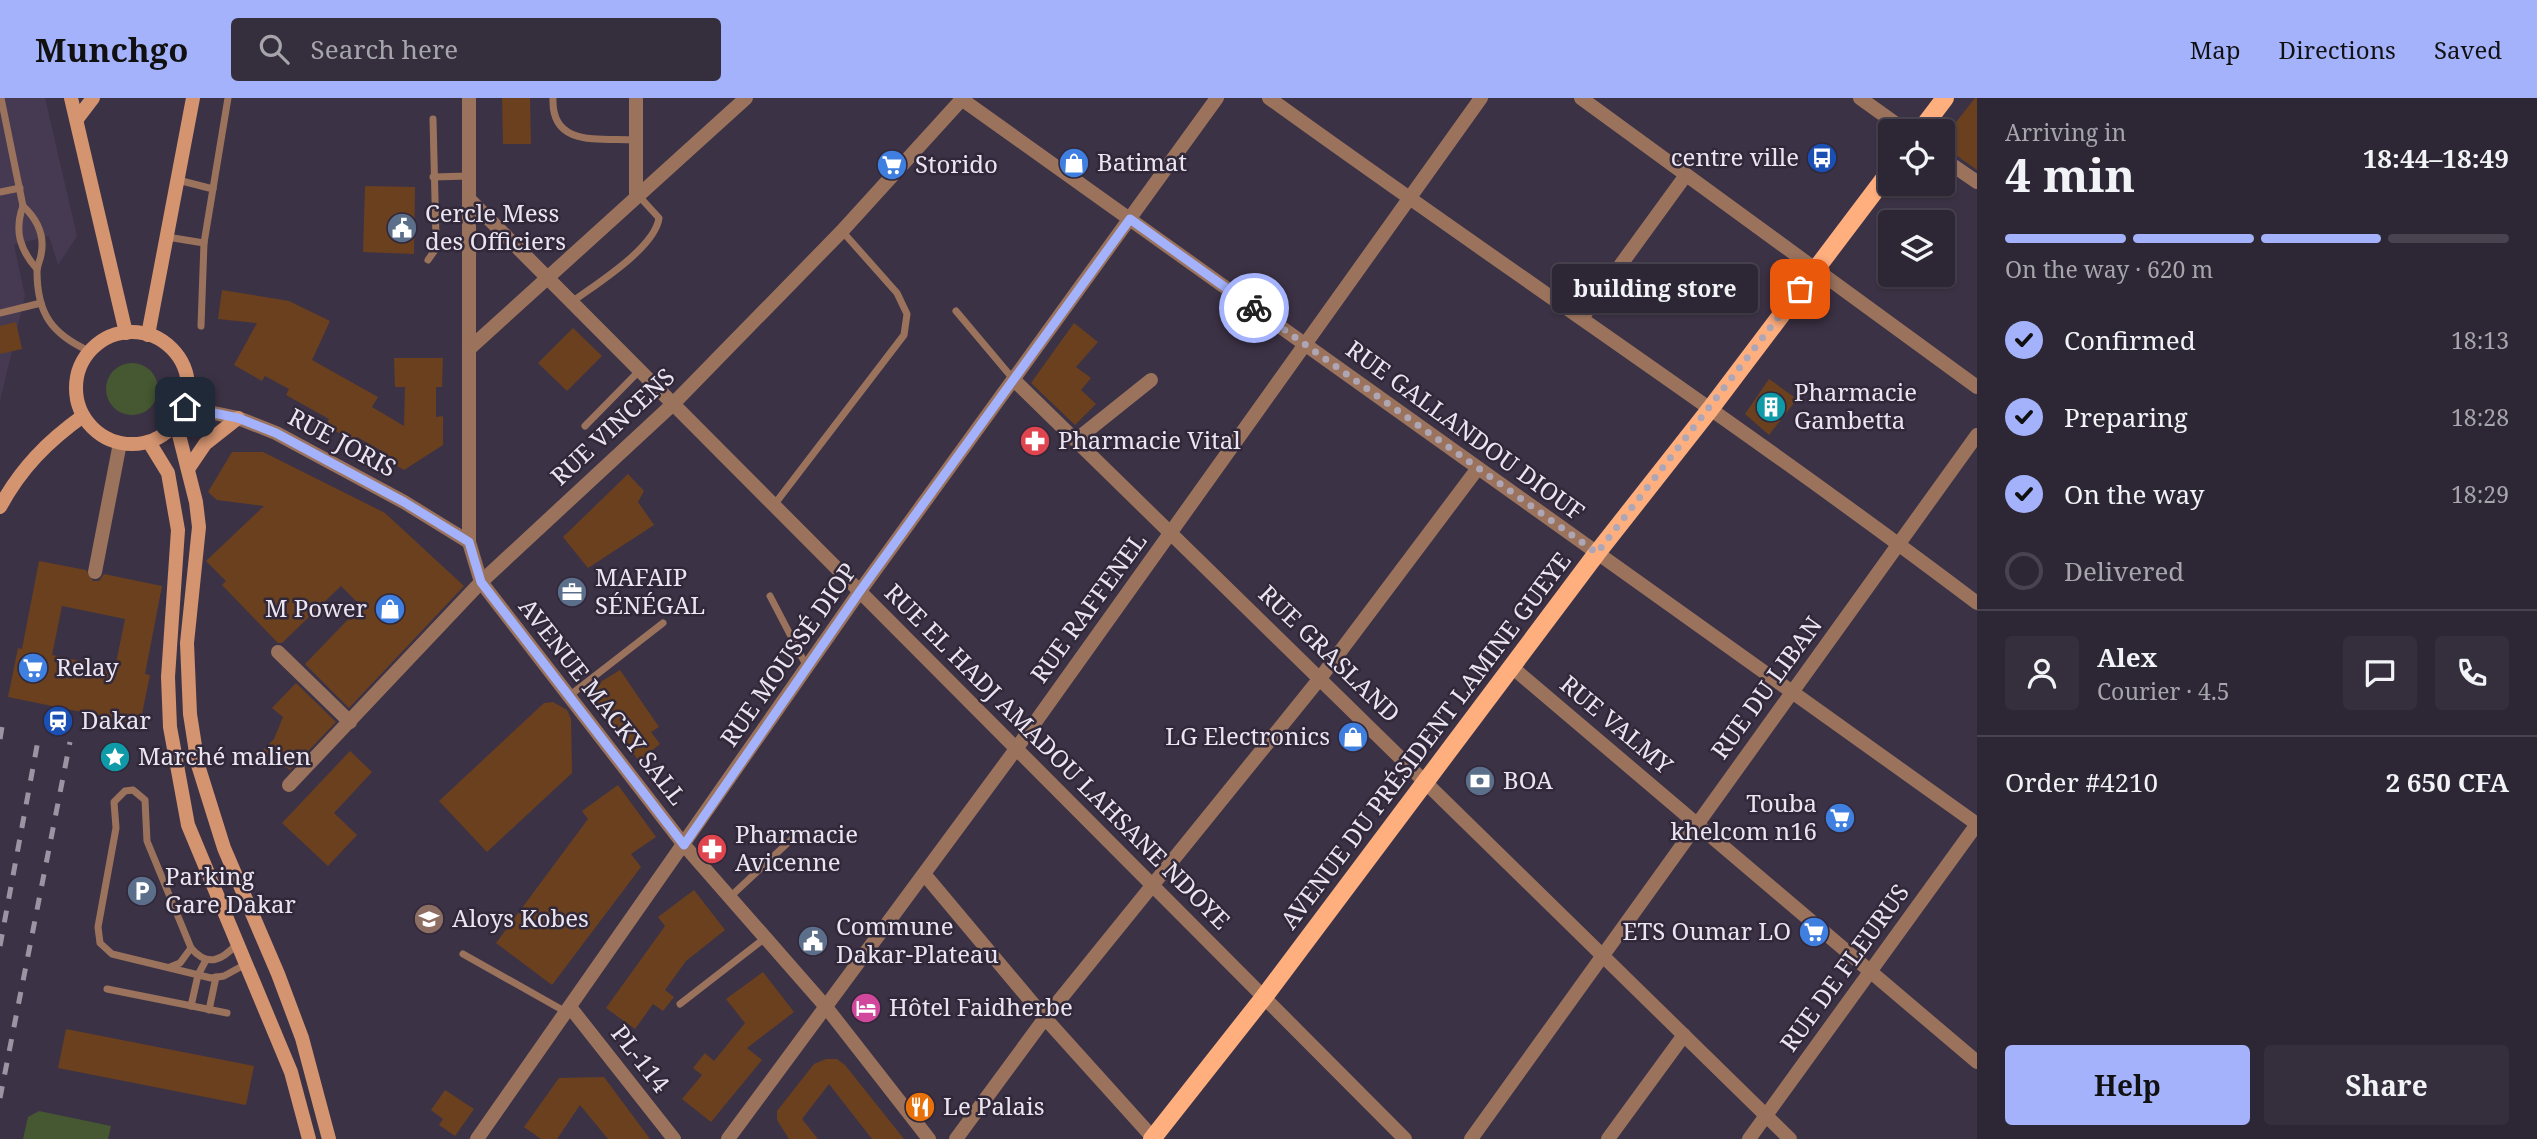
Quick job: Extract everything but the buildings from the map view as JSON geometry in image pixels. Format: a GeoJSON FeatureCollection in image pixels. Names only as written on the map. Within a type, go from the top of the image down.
{"type":"FeatureCollection","features":[{"type":"Feature","properties":{"kind":"main road"},"geometry":{"type":"LineString","coordinates":[[1929,119],[1945,98]]}},
{"type":"Feature","properties":{"kind":"main road","name":"AVENUE DU PRÉSIDENT LAMINE GUEYE"},"geometry":{"type":"LineString","coordinates":[[1153,1139],[1264,997],[1597,553],[1711,408],[1878,187]]}},
{"type":"Feature","properties":{"kind":"street"},"geometry":{"type":"LineString","coordinates":[[71,98],[126,332]]}},
{"type":"Feature","properties":{"kind":"street"},"geometry":{"type":"LineString","coordinates":[[77,119],[93,98]]}},
{"type":"Feature","properties":{"kind":"street"},"geometry":{"type":"LineString","coordinates":[[148,335],[193,98]]}},
{"type":"Feature","properties":{"kind":"street","name":"AVENUE MACKY SALL"},"geometry":{"type":"LineString","coordinates":[[469,98],[469,542],[481,582],[684,845],[826,1007],[929,1139]]}},
{"type":"Feature","properties":{"kind":"street"},"geometry":{"type":"LineString","coordinates":[[636,98],[636,194]]}},
{"type":"Feature","properties":{"kind":"street"},"geometry":{"type":"LineString","coordinates":[[469,349],[636,194],[746,98]]}},
{"type":"Feature","properties":{"kind":"street","name":"RUE GALLANDOU DIOUF"},"geometry":{"type":"LineString","coordinates":[[962,98],[1977,824]]}},
{"type":"Feature","properties":{"kind":"street","name":"RUE VINCENS"},"geometry":{"type":"LineString","coordinates":[[289,785],[481,582],[673,404],[842,231],[962,98]]}},
{"type":"Feature","properties":{"kind":"street","name":"RUE MOUSSÉ DIOP"},"geometry":{"type":"LineString","coordinates":[[477,1139],[860,591],[1217,98]]}},
{"type":"Feature","properties":{"kind":"street"},"geometry":{"type":"LineString","coordinates":[[1269,98],[1409,199],[1711,408],[1977,603]]}},
{"type":"Feature","properties":{"kind":"street","name":"RUE RAFFENEL"},"geometry":{"type":"LineString","coordinates":[[728,1139],[1016,749],[1480,98]]}},
{"type":"Feature","properties":{"kind":"street"},"geometry":{"type":"LineString","coordinates":[[1581,98],[1977,387]]}},
{"type":"Feature","properties":{"kind":"street"},"geometry":{"type":"LineString","coordinates":[[1860,98],[1889,119]]}},
{"type":"Feature","properties":{"kind":"street"},"geometry":{"type":"LineString","coordinates":[[1955,167],[1977,182]]}},
{"type":"Feature","properties":{"kind":"street"},"geometry":{"type":"LineString","coordinates":[[1582,318],[1686,175]]}},
{"type":"Feature","properties":{"kind":"street","name":"RUE EL HADJ AMADOU LAHSANE NDOYE"},"geometry":{"type":"LineString","coordinates":[[469,199],[1405,1139]]}},
{"type":"Feature","properties":{"kind":"street"},"geometry":{"type":"LineString","coordinates":[[126,332],[148,335],[166,344],[184,368],[188,388],[185,407],[176,423],[149,442],[120,443],[93,428],[83,416],[76,390],[77,376],[89,351],[100,342],[126,332]]}},
{"type":"Feature","properties":{"kind":"street","name":"RUE GRASLAND"},"geometry":{"type":"LineString","coordinates":[[1014,380],[1321,677],[1790,1139]]}},
{"type":"Feature","properties":{"kind":"street"},"geometry":{"type":"LineString","coordinates":[[1076,440],[1151,380]]}},
{"type":"Feature","properties":{"kind":"street","name":"RUE JORIS"},"geometry":{"type":"LineString","coordinates":[[185,407],[238,418],[276,433],[404,502],[469,542]]}},
{"type":"Feature","properties":{"kind":"street"},"geometry":{"type":"LineString","coordinates":[[0,507],[33,457],[50,440],[83,416]]}},
{"type":"Feature","properties":{"kind":"street"},"geometry":{"type":"LineString","coordinates":[[188,469],[215,434],[238,418]]}},
{"type":"Feature","properties":{"kind":"street"},"geometry":{"type":"LineString","coordinates":[[176,423],[199,527],[187,643],[190,714],[198,765],[223,848],[278,974],[302,1038],[329,1139]]}},
{"type":"Feature","properties":{"kind":"street","name":"RUE DU LIBAN"},"geometry":{"type":"LineString","coordinates":[[1471,1139],[1977,435]]}},
{"type":"Feature","properties":{"kind":"street"},"geometry":{"type":"LineString","coordinates":[[149,442],[168,473],[178,530],[168,677],[170,727],[188,825],[291,1072],[309,1139]]}},
{"type":"Feature","properties":{"kind":"street"},"geometry":{"type":"LineString","coordinates":[[95,572],[120,443]]}},
{"type":"Feature","properties":{"kind":"street"},"geometry":{"type":"LineString","coordinates":[[956,1139],[1045,1018],[1321,677],[1478,468]]}},
{"type":"Feature","properties":{"kind":"street"},"geometry":{"type":"LineString","coordinates":[[278,652],[350,722]]}},
{"type":"Feature","properties":{"kind":"street","name":"RUE VALMY"},"geometry":{"type":"LineString","coordinates":[[1513,668],[1977,1062]]}},
{"type":"Feature","properties":{"kind":"street","name":"RUE DE FLEURUS"},"geometry":{"type":"LineString","coordinates":[[1749,1139],[1977,824]]}},
{"type":"Feature","properties":{"kind":"street"},"geometry":{"type":"LineString","coordinates":[[925,874],[1045,1018],[1153,1139]]}},
{"type":"Feature","properties":{"kind":"street","name":"PL-114"},"geometry":{"type":"LineString","coordinates":[[568,1010],[674,1139]]}},
{"type":"Feature","properties":{"kind":"street"},"geometry":{"type":"LineString","coordinates":[[1608,1139],[1684,1035]]}},
{"type":"Feature","properties":{"kind":"lane"},"geometry":{"type":"LineString","coordinates":[[1,98],[23,206],[19,218],[20,242],[25,256],[37,269]]}},
{"type":"Feature","properties":{"kind":"lane"},"geometry":{"type":"LineString","coordinates":[[201,326],[204,243],[228,98]]}},
{"type":"Feature","properties":{"kind":"lane"},"geometry":{"type":"LineString","coordinates":[[553,98],[552,117],[559,126],[577,137],[635,140]]}},
{"type":"Feature","properties":{"kind":"lane"},"geometry":{"type":"LineString","coordinates":[[428,260],[435,250],[436,239],[433,119]]}},
{"type":"Feature","properties":{"kind":"lane"},"geometry":{"type":"LineString","coordinates":[[433,177],[469,176]]}},
{"type":"Feature","properties":{"kind":"lane"},"geometry":{"type":"LineString","coordinates":[[178,180],[213,189]]}},
{"type":"Feature","properties":{"kind":"lane"},"geometry":{"type":"LineString","coordinates":[[0,192],[20,188]]}},
{"type":"Feature","properties":{"kind":"lane"},"geometry":{"type":"LineString","coordinates":[[572,302],[640,248],[658,228],[659,218],[636,194]]}},
{"type":"Feature","properties":{"kind":"lane"},"geometry":{"type":"LineString","coordinates":[[23,206],[32,215],[41,238],[37,269],[41,303],[50,327],[69,342],[89,351]]}},
{"type":"Feature","properties":{"kind":"lane"},"geometry":{"type":"LineString","coordinates":[[774,505],[904,335],[907,314],[897,293],[842,231]]}},
{"type":"Feature","properties":{"kind":"lane"},"geometry":{"type":"LineString","coordinates":[[167,237],[204,243]]}},
{"type":"Feature","properties":{"kind":"lane"},"geometry":{"type":"LineString","coordinates":[[0,313],[41,303]]}},
{"type":"Feature","properties":{"kind":"lane"},"geometry":{"type":"LineString","coordinates":[[956,311],[1014,380]]}},
{"type":"Feature","properties":{"kind":"lane"},"geometry":{"type":"LineString","coordinates":[[585,426],[640,370]]}},
{"type":"Feature","properties":{"kind":"lane"},"geometry":{"type":"LineString","coordinates":[[770,596],[807,667]]}},
{"type":"Feature","properties":{"kind":"lane"},"geometry":{"type":"LineString","coordinates":[[569,696],[663,623]]}},
{"type":"Feature","properties":{"kind":"lane"},"geometry":{"type":"LineString","coordinates":[[238,943],[225,957],[206,960],[191,948],[148,841],[145,800],[133,790],[125,791],[114,802],[116,828],[99,937],[112,954],[198,975],[216,977],[246,964]]}},
{"type":"Feature","properties":{"kind":"lane"},"geometry":{"type":"LineString","coordinates":[[730,897],[794,837]]}},
{"type":"Feature","properties":{"kind":"lane"},"geometry":{"type":"LineString","coordinates":[[680,1004],[765,938]]}},
{"type":"Feature","properties":{"kind":"lane"},"geometry":{"type":"LineString","coordinates":[[170,968],[180,962],[191,948]]}},
{"type":"Feature","properties":{"kind":"lane"},"geometry":{"type":"LineString","coordinates":[[463,954],[568,1010]]}},
{"type":"Feature","properties":{"kind":"lane"},"geometry":{"type":"LineString","coordinates":[[191,1006],[198,975],[206,960]]}},
{"type":"Feature","properties":{"kind":"lane"},"geometry":{"type":"LineString","coordinates":[[209,1010],[216,977]]}},
{"type":"Feature","properties":{"kind":"lane"},"geometry":{"type":"LineString","coordinates":[[107,989],[227,1013]]}},
{"type":"Feature","properties":{"kind":"shaded area"},"geometry":{"type":"Polygon","coordinates":[[[0,98],[45,98],[77,236],[58,265],[49,236],[14,245],[25,296],[0,401],[0,98]]]}},
{"type":"Feature","properties":{"kind":"green space"},"geometry":{"type":"Polygon","coordinates":[[[132,363],[151,370],[158,389],[151,408],[132,415],[113,408],[106,389],[113,370],[132,363]]]}},
{"type":"Feature","properties":{"kind":"green space"},"geometry":{"type":"Polygon","coordinates":[[[39,1111],[111,1126],[108,1139],[23,1139],[28,1117],[39,1111]]]}},
{"type":"Feature","properties":{"kind":"railway"},"geometry":{"type":"LineString","coordinates":[[0,739],[2,727]]}},
{"type":"Feature","properties":{"kind":"railway"},"geometry":{"type":"LineString","coordinates":[[0,946],[39,735]]}},
{"type":"Feature","properties":{"kind":"railway"},"geometry":{"type":"LineString","coordinates":[[0,1098],[70,742]]}},
{"type":"Feature","properties":{"kind":"way so far"},"geometry":{"type":"LineString","coordinates":[[1254,308],[1597,553],[1800,289]]}},
{"type":"Feature","properties":{"kind":"place","name":"centre ville"},"geometry":{"type":"Point","coordinates":[1822,158]}},
{"type":"Feature","properties":{"kind":"place","name":"Batimat"},"geometry":{"type":"Point","coordinates":[1074,163]}},
{"type":"Feature","properties":{"kind":"place","name":"Storido"},"geometry":{"type":"Point","coordinates":[892,165]}},
{"type":"Feature","properties":{"kind":"place","name":"Cercle Mess des Officiers"},"geometry":{"type":"Point","coordinates":[402,228]}},
{"type":"Feature","properties":{"kind":"place","name":"building store"},"geometry":{"type":"Point","coordinates":[1800,289]}},
{"type":"Feature","properties":{"kind":"place","name":"Pharmacie Gambetta"},"geometry":{"type":"Point","coordinates":[1771,407]}},
{"type":"Feature","properties":{"kind":"place","name":"Pharmacie Vital"},"geometry":{"type":"Point","coordinates":[1035,441]}},
{"type":"Feature","properties":{"kind":"place","name":"MAFAIP SÉNÉGAL"},"geometry":{"type":"Point","coordinates":[572,592]}},
{"type":"Feature","properties":{"kind":"place","name":"M Power"},"geometry":{"type":"Point","coordinates":[390,609]}},
{"type":"Feature","properties":{"kind":"place","name":"Relay"},"geometry":{"type":"Point","coordinates":[33,668]}},
{"type":"Feature","properties":{"kind":"place","name":"Dakar"},"geometry":{"type":"Point","coordinates":[58,721]}},
{"type":"Feature","properties":{"kind":"place","name":"LG Electronics"},"geometry":{"type":"Point","coordinates":[1353,737]}},
{"type":"Feature","properties":{"kind":"place","name":"Marché malien"},"geometry":{"type":"Point","coordinates":[115,757]}},
{"type":"Feature","properties":{"kind":"place","name":"BOA"},"geometry":{"type":"Point","coordinates":[1480,781]}},
{"type":"Feature","properties":{"kind":"place","name":"Touba khelcom n16"},"geometry":{"type":"Point","coordinates":[1840,818]}},
{"type":"Feature","properties":{"kind":"place","name":"Pharmacie Avicenne"},"geometry":{"type":"Point","coordinates":[712,849]}},
{"type":"Feature","properties":{"kind":"place","name":"Parking Gare Dakar"},"geometry":{"type":"Point","coordinates":[142,891]}},
{"type":"Feature","properties":{"kind":"place","name":"Aloys Kobes"},"geometry":{"type":"Point","coordinates":[429,919]}},
{"type":"Feature","properties":{"kind":"place","name":"ETS Oumar LO"},"geometry":{"type":"Point","coordinates":[1814,932]}},
{"type":"Feature","properties":{"kind":"place","name":"Commune Dakar-Plateau"},"geometry":{"type":"Point","coordinates":[813,941]}},
{"type":"Feature","properties":{"kind":"place","name":"Hôtel Faidherbe"},"geometry":{"type":"Point","coordinates":[866,1008]}},
{"type":"Feature","properties":{"kind":"place","name":"Le Palais"},"geometry":{"type":"Point","coordinates":[920,1107]}},
{"type":"Feature","properties":{"kind":"route"},"geometry":{"type":"LineString","coordinates":[[185,407],[238,418],[276,433],[404,502],[469,542],[481,582],[684,845],[860,591],[1130,219],[1254,308]]}}]}
